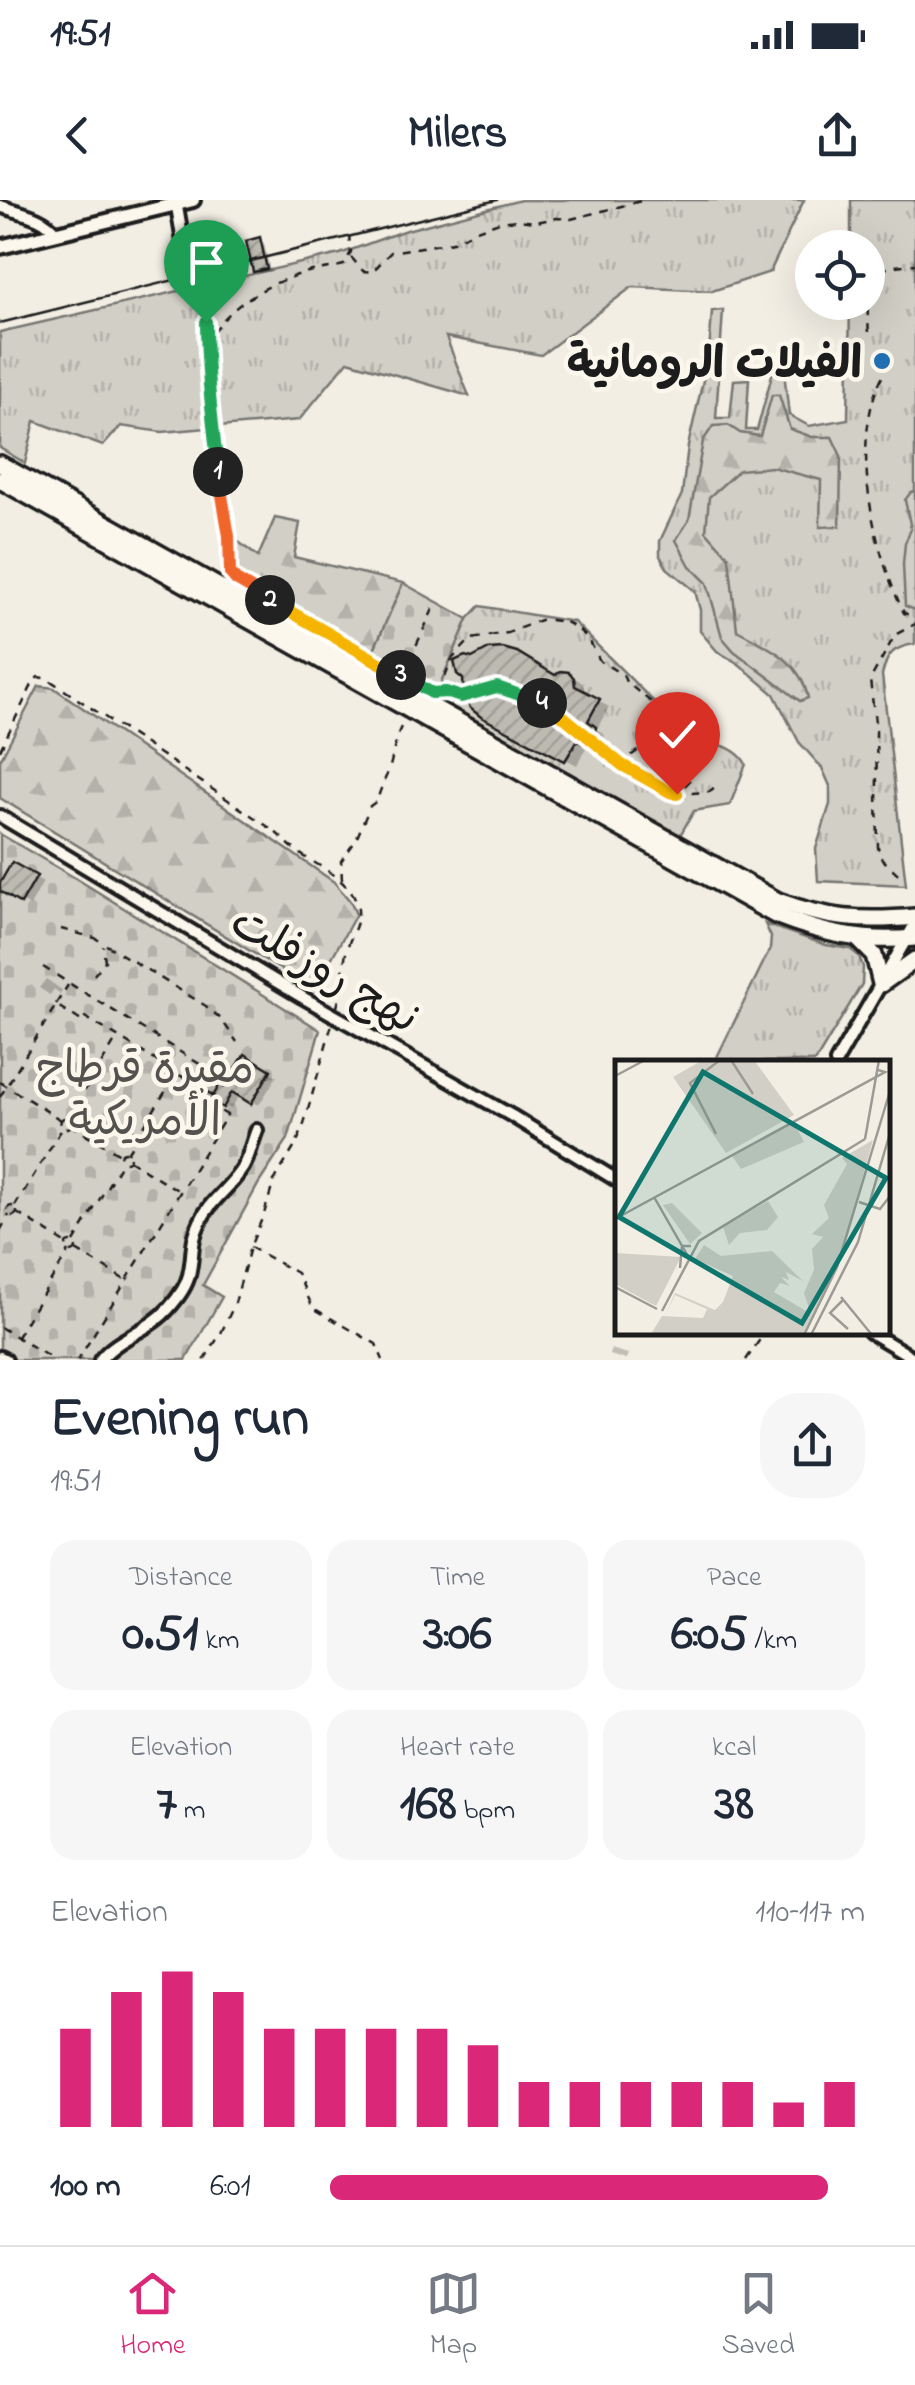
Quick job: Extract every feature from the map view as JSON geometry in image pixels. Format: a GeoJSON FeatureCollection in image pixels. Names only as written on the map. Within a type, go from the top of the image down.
{"type":"FeatureCollection","features":[{"type":"Feature","properties":{"kind":"highway"},"geometry":{"type":"LineString","coordinates":[[0,464],[403,683],[778,901],[828,917],[913,929]]}},
{"type":"Feature","properties":{"kind":"highway"},"geometry":{"type":"LineString","coordinates":[[0,480],[775,915],[821,932],[858,939],[913,929]]}},
{"type":"Feature","properties":{"kind":"highway"},"geometry":{"type":"LineString","coordinates":[[858,939],[874,955],[881,984],[915,960]]}},
{"type":"Feature","properties":{"kind":"main road"},"geometry":{"type":"LineString","coordinates":[[0,247],[193,200]]}},
{"type":"Feature","properties":{"kind":"street"},"geometry":{"type":"LineString","coordinates":[[176,202],[187,265]]}},
{"type":"Feature","properties":{"kind":"street"},"geometry":{"type":"LineString","coordinates":[[0,206],[42,220],[56,233]]}},
{"type":"Feature","properties":{"kind":"street","name":"نهج روزفلت"},"geometry":{"type":"LineString","coordinates":[[0,816],[615,1179]]}},
{"type":"Feature","properties":{"kind":"street"},"geometry":{"type":"LineString","coordinates":[[837,1060],[913,929]]}},
{"type":"Feature","properties":{"kind":"street"},"geometry":{"type":"LineString","coordinates":[[100,1360],[110,1348],[162,1316],[182,1290],[202,1216],[240,1172],[257,1130]]}},
{"type":"Feature","properties":{"kind":"street"},"geometry":{"type":"LineString","coordinates":[[875,1335],[915,1359]]}},
{"type":"Feature","properties":{"kind":"path"},"geometry":{"type":"LineString","coordinates":[[350,257],[363,271],[372,272],[391,252],[453,242],[499,222],[570,219],[645,200]]}},
{"type":"Feature","properties":{"kind":"path"},"geometry":{"type":"LineString","coordinates":[[206,348],[213,330],[226,316],[262,290],[298,276],[344,266],[350,257],[349,236]]}},
{"type":"Feature","properties":{"kind":"path"},"geometry":{"type":"LineString","coordinates":[[869,332],[867,309],[878,272],[915,264]]}},
{"type":"Feature","properties":{"kind":"path"},"geometry":{"type":"LineString","coordinates":[[187,265],[189,275],[199,287],[206,322],[206,365],[229,536],[230,573],[302,618]]}},
{"type":"Feature","properties":{"kind":"path"},"geometry":{"type":"LineString","coordinates":[[882,377],[871,405],[866,453],[870,504],[895,595],[904,613],[915,617]]}},
{"type":"Feature","properties":{"kind":"path"},"geometry":{"type":"LineString","coordinates":[[403,683],[434,607]]}},
{"type":"Feature","properties":{"kind":"path"},"geometry":{"type":"LineString","coordinates":[[439,693],[452,658],[471,639],[508,634],[543,619],[565,622],[588,638],[600,662],[656,706],[652,728],[640,750],[626,757],[622,765]]}},
{"type":"Feature","properties":{"kind":"path"},"geometry":{"type":"LineString","coordinates":[[898,874],[880,857],[878,847],[876,731],[870,680],[895,635],[915,624]]}},
{"type":"Feature","properties":{"kind":"path"},"geometry":{"type":"LineString","coordinates":[[0,750],[33,682],[38,677],[48,678],[273,830],[300,854],[329,870],[356,902],[358,915],[346,953],[342,988],[302,1130],[274,1181],[235,1303],[204,1360]]}},
{"type":"Feature","properties":{"kind":"path"},"geometry":{"type":"LineString","coordinates":[[432,693],[461,697],[497,687],[558,712],[622,765],[670,792],[686,798],[691,793],[710,792],[716,785]]}},
{"type":"Feature","properties":{"kind":"path"},"geometry":{"type":"LineString","coordinates":[[342,882],[341,861],[356,840],[370,806],[378,801],[398,730],[412,712]]}},
{"type":"Feature","properties":{"kind":"path"},"geometry":{"type":"LineString","coordinates":[[677,794],[695,775]]}},
{"type":"Feature","properties":{"kind":"path"},"geometry":{"type":"LineString","coordinates":[[61,930],[95,938],[206,1006],[238,1042]]}},
{"type":"Feature","properties":{"kind":"path"},"geometry":{"type":"LineString","coordinates":[[94,975],[106,960],[101,942]]}},
{"type":"Feature","properties":{"kind":"path"},"geometry":{"type":"LineString","coordinates":[[43,967],[227,1082]]}},
{"type":"Feature","properties":{"kind":"path"},"geometry":{"type":"LineString","coordinates":[[0,1097],[69,984]]}},
{"type":"Feature","properties":{"kind":"path"},"geometry":{"type":"LineString","coordinates":[[56,1006],[82,1022],[86,1017],[212,1095],[207,1103],[227,1115],[78,1360]]}},
{"type":"Feature","properties":{"kind":"path"},"geometry":{"type":"LineString","coordinates":[[61,1120],[68,1118],[118,1037]]}},
{"type":"Feature","properties":{"kind":"path"},"geometry":{"type":"LineString","coordinates":[[129,1160],[128,1152],[177,1073]]}},
{"type":"Feature","properties":{"kind":"path"},"geometry":{"type":"LineString","coordinates":[[0,1082],[61,1120],[63,1127]]}},
{"type":"Feature","properties":{"kind":"path"},"geometry":{"type":"LineString","coordinates":[[68,1118],[70,1125],[120,1154],[128,1152]]}},
{"type":"Feature","properties":{"kind":"path"},"geometry":{"type":"LineString","coordinates":[[8,1208],[15,1206],[63,1127],[70,1125]]}},
{"type":"Feature","properties":{"kind":"path"},"geometry":{"type":"LineString","coordinates":[[120,1154],[122,1162]]}},
{"type":"Feature","properties":{"kind":"path"},"geometry":{"type":"LineString","coordinates":[[126,1280],[76,1250],[74,1242],[122,1162],[129,1160],[180,1192]]}},
{"type":"Feature","properties":{"kind":"path"},"geometry":{"type":"LineString","coordinates":[[0,1203],[10,1215]]}},
{"type":"Feature","properties":{"kind":"path"},"geometry":{"type":"LineString","coordinates":[[15,1206],[17,1214]]}},
{"type":"Feature","properties":{"kind":"path"},"geometry":{"type":"LineString","coordinates":[[0,1230],[10,1215],[17,1214],[67,1244]]}},
{"type":"Feature","properties":{"kind":"path"},"geometry":{"type":"LineString","coordinates":[[67,1244],[74,1242]]}},
{"type":"Feature","properties":{"kind":"path"},"geometry":{"type":"LineString","coordinates":[[16,1337],[68,1252],[67,1244]]}},
{"type":"Feature","properties":{"kind":"path"},"geometry":{"type":"LineString","coordinates":[[250,1247],[297,1273],[313,1308],[376,1344],[383,1360]]}},
{"type":"Feature","properties":{"kind":"path"},"geometry":{"type":"LineString","coordinates":[[68,1252],[76,1250]]}},
{"type":"Feature","properties":{"kind":"path"},"geometry":{"type":"LineString","coordinates":[[0,1327],[54,1360]]}},
{"type":"Feature","properties":{"kind":"path"},"geometry":{"type":"LineString","coordinates":[[746,1360],[762,1335]]}},
{"type":"Feature","properties":{"kind":"green space"},"geometry":{"type":"Polygon","coordinates":[[[521,200],[804,200],[770,272],[712,291],[632,287],[541,355],[446,337],[469,396],[348,361],[299,420],[162,432],[121,426],[103,446],[35,421],[25,463],[0,448],[0,332],[340,254],[403,231],[521,200]]]}},
{"type":"Feature","properties":{"kind":"green space"},"geometry":{"type":"Polygon","coordinates":[[[851,200],[915,200],[915,644],[892,653],[882,675],[906,885],[818,881],[816,849],[830,804],[830,786],[822,768],[799,742],[774,694],[717,651],[700,631],[695,591],[667,568],[660,556],[660,541],[682,494],[688,446],[709,354],[712,311],[723,310],[716,418],[730,418],[734,380],[749,379],[746,430],[757,430],[776,360],[783,363],[789,415],[809,426],[848,419],[850,320],[885,320],[885,230],[851,230],[851,200]]]}},
{"type":"Feature","properties":{"kind":"green space"},"geometry":{"type":"Polygon","coordinates":[[[772,395],[779,395],[790,429],[812,437],[832,437],[841,456],[840,526],[820,527],[821,480],[772,467],[739,470],[709,497],[706,531],[729,557],[737,630],[771,649],[798,673],[808,698],[800,701],[734,651],[722,637],[707,583],[690,566],[676,540],[689,520],[703,441],[713,426],[728,425],[740,433],[760,436],[772,395]]]}},
{"type":"Feature","properties":{"kind":"green space"},"geometry":{"type":"Polygon","coordinates":[[[915,491],[915,610],[905,606],[903,564],[911,529],[905,500],[915,491]]]}},
{"type":"Feature","properties":{"kind":"green space"},"geometry":{"type":"Polygon","coordinates":[[[275,518],[300,523],[294,557],[403,583],[373,652],[234,576],[231,536],[258,557],[275,518]]]}},
{"type":"Feature","properties":{"kind":"green space"},"geometry":{"type":"Polygon","coordinates":[[[403,583],[468,619],[438,689],[373,652],[403,583]]]}},
{"type":"Feature","properties":{"kind":"green space"},"geometry":{"type":"Polygon","coordinates":[[[480,606],[574,622],[663,711],[659,739],[719,744],[739,755],[746,764],[730,805],[694,811],[679,837],[434,698],[468,619],[480,606]]]}},
{"type":"Feature","properties":{"kind":"green space"},"geometry":{"type":"Polygon","coordinates":[[[39,686],[54,688],[334,882],[356,914],[314,990],[0,798],[0,760],[39,686]]]}},
{"type":"Feature","properties":{"kind":"green space","name":"مقبرة قرطاج الأمريكية"},"geometry":{"type":"Polygon","coordinates":[[[0,834],[320,1030],[288,1139],[203,1285],[222,1297],[186,1360],[0,1360],[0,834]]]}},
{"type":"Feature","properties":{"kind":"green space"},"geometry":{"type":"Polygon","coordinates":[[[765,924],[850,949],[859,956],[863,967],[862,984],[816,1060],[717,1060],[770,949],[771,937],[765,924]]]}},
{"type":"Feature","properties":{"kind":"building"},"geometry":{"type":"Polygon","coordinates":[[[260,237],[267,269],[253,272],[246,241],[260,237]]]}},
{"type":"Feature","properties":{"kind":"building"},"geometry":{"type":"Polygon","coordinates":[[[503,648],[555,675],[569,672],[575,686],[600,699],[588,721],[596,727],[593,740],[584,744],[577,741],[565,761],[470,708],[454,661],[503,648]]]}},
{"type":"Feature","properties":{"kind":"building"},"geometry":{"type":"Polygon","coordinates":[[[12,862],[37,876],[21,904],[0,891],[0,883],[12,862]]]}},
{"type":"Feature","properties":{"kind":"building"},"geometry":{"type":"Polygon","coordinates":[[[245,1054],[271,1070],[251,1104],[232,1092],[223,1108],[211,1100],[245,1054]]]}},
{"type":"Feature","properties":{"kind":"tram line"},"geometry":{"type":"LineString","coordinates":[[0,323],[497,200]]}},
{"type":"Feature","properties":{"kind":"place","name":"الفيلات الرومانية"},"geometry":{"type":"Point","coordinates":[882,361]}},
{"type":"Feature","properties":{"kind":"route"},"geometry":{"type":"LineString","coordinates":[[206,322],[206,365],[218,472],[229,536],[230,573],[236,580],[432,693],[461,697],[497,687],[542,703],[622,765],[677,794]]}}]}
